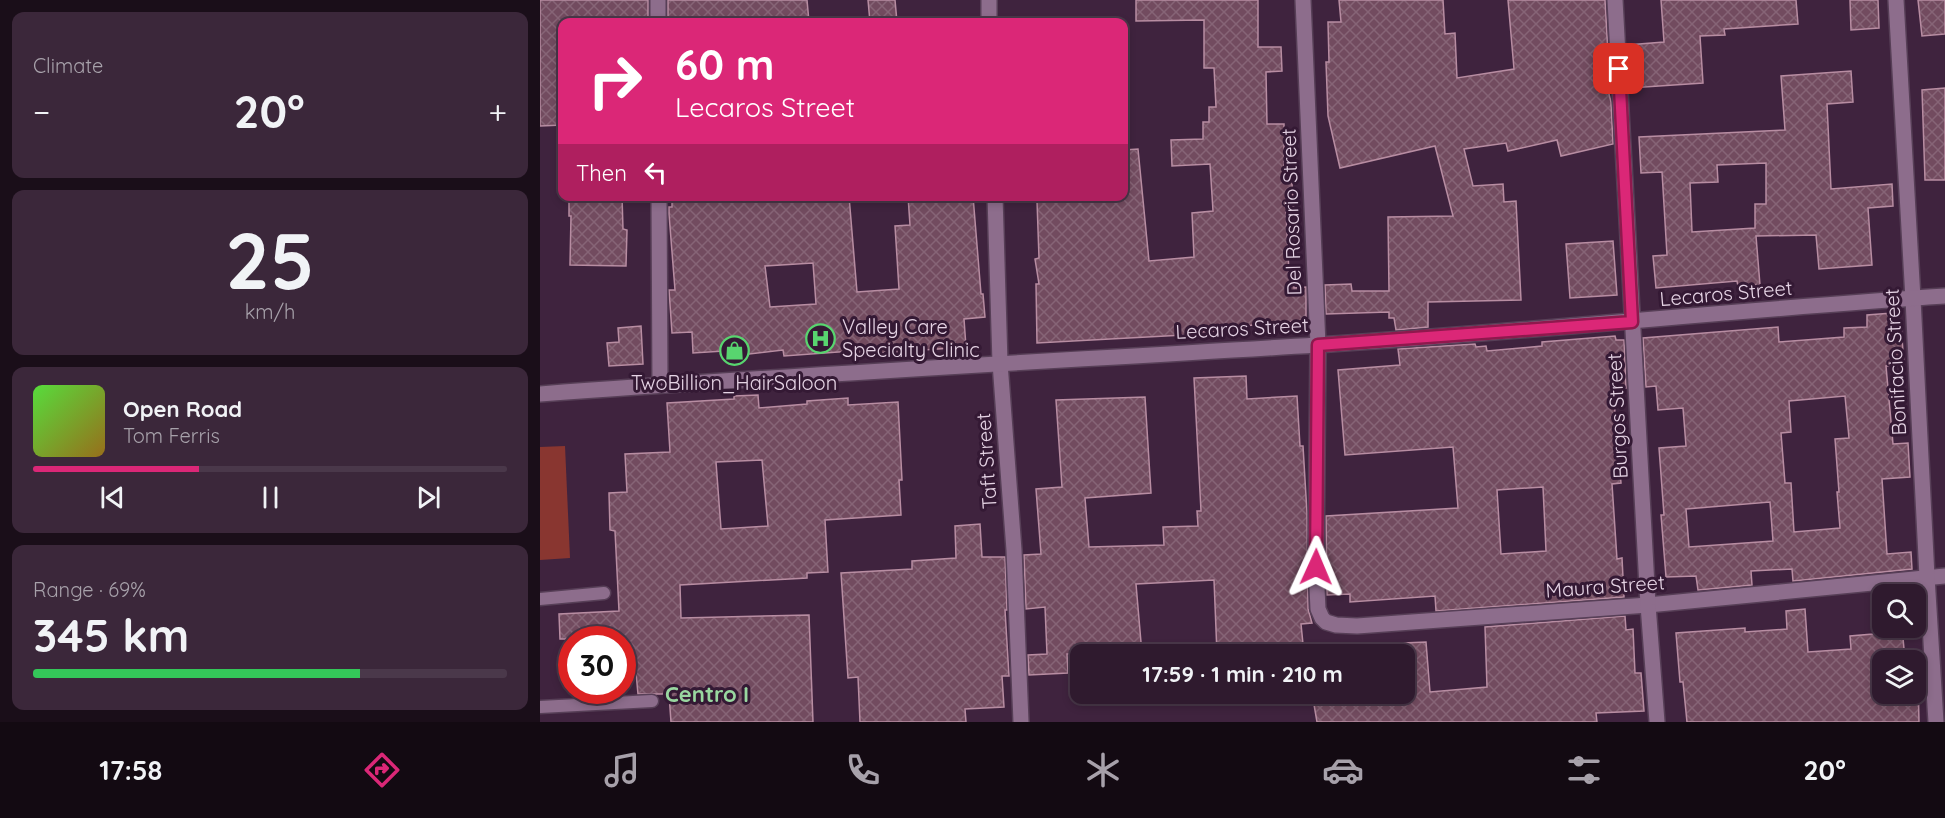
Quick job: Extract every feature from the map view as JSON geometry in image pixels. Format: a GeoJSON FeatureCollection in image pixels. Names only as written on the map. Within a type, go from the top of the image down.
{"type":"FeatureCollection","features":[{"type":"Feature","properties":{"kind":"street"},"geometry":{"type":"LineString","coordinates":[[658,0],[658,18]]}},
{"type":"Feature","properties":{"kind":"street"},"geometry":{"type":"LineString","coordinates":[[989,0],[990,18]]}},
{"type":"Feature","properties":{"kind":"street","name":"Del Rosario Street"},"geometry":{"type":"LineString","coordinates":[[1303,0],[1318,345],[1316,567]]}},
{"type":"Feature","properties":{"kind":"street","name":"Burgos Street"},"geometry":{"type":"LineString","coordinates":[[1615,0],[1648,604],[1657,722]]}},
{"type":"Feature","properties":{"kind":"street","name":"Bonifacio Street"},"geometry":{"type":"LineString","coordinates":[[1896,0],[1936,722]]}},
{"type":"Feature","properties":{"kind":"street"},"geometry":{"type":"LineString","coordinates":[[659,201],[660,385]]}},
{"type":"Feature","properties":{"kind":"street","name":"Taft Street"},"geometry":{"type":"LineString","coordinates":[[995,201],[1000,363],[1014,550],[1021,722]]}},
{"type":"Feature","properties":{"kind":"street","name":"Lecaros Street"},"geometry":{"type":"LineString","coordinates":[[540,394],[1000,363],[1318,345],[1945,296]]}},
{"type":"Feature","properties":{"kind":"street","name":"Maura Street"},"geometry":{"type":"LineString","coordinates":[[1316,567],[1318,609],[1322,618],[1336,625],[1356,626],[1648,604],[1945,576]]}},
{"type":"Feature","properties":{"kind":"lane"},"geometry":{"type":"LineString","coordinates":[[540,599],[604,593]]}},
{"type":"Feature","properties":{"kind":"lane"},"geometry":{"type":"LineString","coordinates":[[540,707],[652,701]]}},
{"type":"Feature","properties":{"kind":"shaded area"},"geometry":{"type":"Polygon","coordinates":[[[565,446],[570,558],[540,560],[540,447],[565,446]]]}},
{"type":"Feature","properties":{"kind":"building"},"geometry":{"type":"Polygon","coordinates":[[[540,0],[648,0],[648,18],[558,18],[558,125],[540,126],[540,0]]]}},
{"type":"Feature","properties":{"kind":"building"},"geometry":{"type":"Polygon","coordinates":[[[668,0],[807,0],[809,18],[668,18],[668,0]]]}},
{"type":"Feature","properties":{"kind":"building"},"geometry":{"type":"Polygon","coordinates":[[[868,0],[895,0],[897,18],[870,18],[868,0]]]}},
{"type":"Feature","properties":{"kind":"building"},"geometry":{"type":"Polygon","coordinates":[[[1136,0],[1258,0],[1258,47],[1281,47],[1282,71],[1266,72],[1267,124],[1284,124],[1284,171],[1291,170],[1294,212],[1286,212],[1289,273],[1292,273],[1294,288],[1306,287],[1306,320],[1233,327],[1233,329],[1202,332],[1202,334],[1037,343],[1036,284],[1039,284],[1035,259],[1039,258],[1037,201],[1128,201],[1128,150],[1138,149],[1149,261],[1194,257],[1192,213],[1213,211],[1210,164],[1172,166],[1171,140],[1203,139],[1203,122],[1209,122],[1209,107],[1216,107],[1214,68],[1204,68],[1204,20],[1136,21],[1136,0]]]}},
{"type":"Feature","properties":{"kind":"building"},"geometry":{"type":"Polygon","coordinates":[[[1339,0],[1443,0],[1445,34],[1455,33],[1457,78],[1514,69],[1508,0],[1605,0],[1610,90],[1608,90],[1611,102],[1613,144],[1561,156],[1557,140],[1508,151],[1506,143],[1464,149],[1473,186],[1503,184],[1504,202],[1516,201],[1521,300],[1428,302],[1428,327],[1396,330],[1394,318],[1389,318],[1389,312],[1326,314],[1325,285],[1351,284],[1352,291],[1389,291],[1388,217],[1453,216],[1435,146],[1340,168],[1328,116],[1326,62],[1329,62],[1328,22],[1341,22],[1339,0]]]}},
{"type":"Feature","properties":{"kind":"building"},"geometry":{"type":"Polygon","coordinates":[[[1661,0],[1796,0],[1798,24],[1724,29],[1725,35],[1700,36],[1703,83],[1630,88],[1627,45],[1664,42],[1661,0]]]}},
{"type":"Feature","properties":{"kind":"building"},"geometry":{"type":"Polygon","coordinates":[[[1850,0],[1878,0],[1879,28],[1851,30],[1850,0]]]}},
{"type":"Feature","properties":{"kind":"building"},"geometry":{"type":"Polygon","coordinates":[[[1918,0],[1945,0],[1945,34],[1922,36],[1918,0]]]}},
{"type":"Feature","properties":{"kind":"building"},"geometry":{"type":"Polygon","coordinates":[[[1851,71],[1853,102],[1827,104],[1831,189],[1892,184],[1893,206],[1868,208],[1872,265],[1819,269],[1816,235],[1756,236],[1760,285],[1738,286],[1737,281],[1656,288],[1653,256],[1667,255],[1662,172],[1641,173],[1639,137],[1785,130],[1781,76],[1851,71]],[[1766,163],[1717,165],[1718,182],[1690,183],[1692,232],[1755,228],[1755,204],[1766,204],[1766,163]]]}},
{"type":"Feature","properties":{"kind":"building"},"geometry":{"type":"Polygon","coordinates":[[[1945,88],[1945,180],[1925,180],[1922,90],[1945,88]]]}},
{"type":"Feature","properties":{"kind":"building"},"geometry":{"type":"Polygon","coordinates":[[[569,201],[622,201],[623,229],[627,230],[626,266],[570,265],[571,216],[569,216],[569,201]]]}},
{"type":"Feature","properties":{"kind":"building"},"geometry":{"type":"Polygon","coordinates":[[[672,201],[849,201],[857,292],[899,289],[895,226],[910,225],[908,201],[973,201],[985,317],[964,319],[966,347],[852,355],[852,351],[784,356],[783,350],[724,357],[724,351],[693,353],[692,332],[672,333],[669,290],[675,290],[669,207],[672,207],[672,201]],[[813,263],[765,266],[770,307],[816,304],[813,263]]]}},
{"type":"Feature","properties":{"kind":"building"},"geometry":{"type":"Polygon","coordinates":[[[1613,241],[1617,295],[1570,298],[1566,244],[1613,241]]]}},
{"type":"Feature","properties":{"kind":"building"},"geometry":{"type":"Polygon","coordinates":[[[1892,313],[1893,325],[1901,325],[1904,365],[1886,366],[1893,444],[1908,443],[1910,477],[1882,479],[1887,554],[1911,552],[1912,569],[1793,581],[1792,569],[1751,571],[1752,585],[1698,590],[1696,576],[1666,577],[1659,448],[1686,446],[1683,408],[1658,410],[1656,386],[1646,387],[1643,338],[1778,327],[1779,342],[1844,337],[1844,328],[1867,327],[1867,315],[1892,313]],[[1845,396],[1789,401],[1791,432],[1781,433],[1785,483],[1791,483],[1794,532],[1840,528],[1835,439],[1849,438],[1845,396]],[[1770,502],[1686,509],[1689,547],[1773,541],[1770,502]]]}},
{"type":"Feature","properties":{"kind":"building"},"geometry":{"type":"Polygon","coordinates":[[[641,326],[643,364],[609,366],[607,343],[619,342],[618,328],[641,326]]]}},
{"type":"Feature","properties":{"kind":"building"},"geometry":{"type":"Polygon","coordinates":[[[1615,336],[1616,340],[1624,340],[1626,388],[1613,389],[1621,483],[1612,484],[1617,559],[1622,558],[1624,597],[1436,611],[1435,596],[1350,602],[1350,594],[1327,595],[1326,516],[1458,508],[1453,447],[1345,455],[1338,370],[1400,365],[1398,349],[1475,344],[1476,347],[1486,346],[1487,351],[1542,346],[1542,342],[1615,336]],[[1543,487],[1497,490],[1501,554],[1546,551],[1543,487]]]}},
{"type":"Feature","properties":{"kind":"building"},"geometry":{"type":"Polygon","coordinates":[[[1246,376],[1247,399],[1297,396],[1307,513],[1308,609],[1312,623],[1301,624],[1303,644],[1217,644],[1214,580],[1136,584],[1141,644],[1070,644],[1070,654],[1067,654],[1068,673],[1029,675],[1028,655],[1047,654],[1045,607],[1026,609],[1024,555],[1041,554],[1036,489],[1062,487],[1056,400],[1145,397],[1151,493],[1085,498],[1089,547],[1164,545],[1163,527],[1198,526],[1197,511],[1201,511],[1194,378],[1246,376]]]}},
{"type":"Feature","properties":{"kind":"building"},"geometry":{"type":"Polygon","coordinates":[[[758,395],[759,408],[848,398],[848,405],[898,402],[902,480],[899,480],[901,515],[825,520],[828,572],[807,573],[807,578],[680,585],[681,618],[809,615],[813,722],[671,722],[669,694],[638,694],[636,626],[559,626],[559,614],[619,611],[615,531],[610,530],[609,493],[627,492],[625,454],[670,452],[667,403],[734,399],[734,396],[758,395]],[[762,460],[716,462],[721,529],[768,526],[762,460]]]}},
{"type":"Feature","properties":{"kind":"building"},"geometry":{"type":"Polygon","coordinates":[[[980,524],[982,557],[1005,557],[1009,676],[1002,676],[1004,707],[965,709],[966,722],[860,722],[858,677],[848,678],[841,573],[912,569],[912,561],[956,558],[955,526],[980,524]]]}},
{"type":"Feature","properties":{"kind":"building"},"geometry":{"type":"Polygon","coordinates":[[[1805,609],[1808,652],[1851,649],[1850,636],[1872,634],[1872,638],[1903,638],[1904,650],[1872,650],[1872,704],[1919,704],[1919,722],[1687,722],[1683,682],[1680,682],[1676,633],[1745,628],[1745,632],[1787,629],[1786,611],[1805,609]]]}},
{"type":"Feature","properties":{"kind":"building"},"geometry":{"type":"Polygon","coordinates":[[[1625,616],[1626,630],[1633,629],[1635,673],[1641,673],[1644,711],[1596,713],[1597,722],[1317,722],[1314,704],[1415,704],[1415,644],[1403,643],[1426,642],[1430,692],[1487,687],[1485,627],[1625,616]]]}},
{"type":"Feature","properties":{"kind":"place","name":"Valley Care Specialty Clinic"},"geometry":{"type":"Point","coordinates":[821,338]}},
{"type":"Feature","properties":{"kind":"place","name":"TwoBillion_HairSaloon"},"geometry":{"type":"Point","coordinates":[734,351]}},
{"type":"Feature","properties":{"kind":"district","name":"Centro I"},"geometry":{"type":"Point","coordinates":[707,694]}},
{"type":"Feature","properties":{"kind":"route"},"geometry":{"type":"LineString","coordinates":[[1316,567],[1318,345],[1632,322],[1619,69]]}}]}
